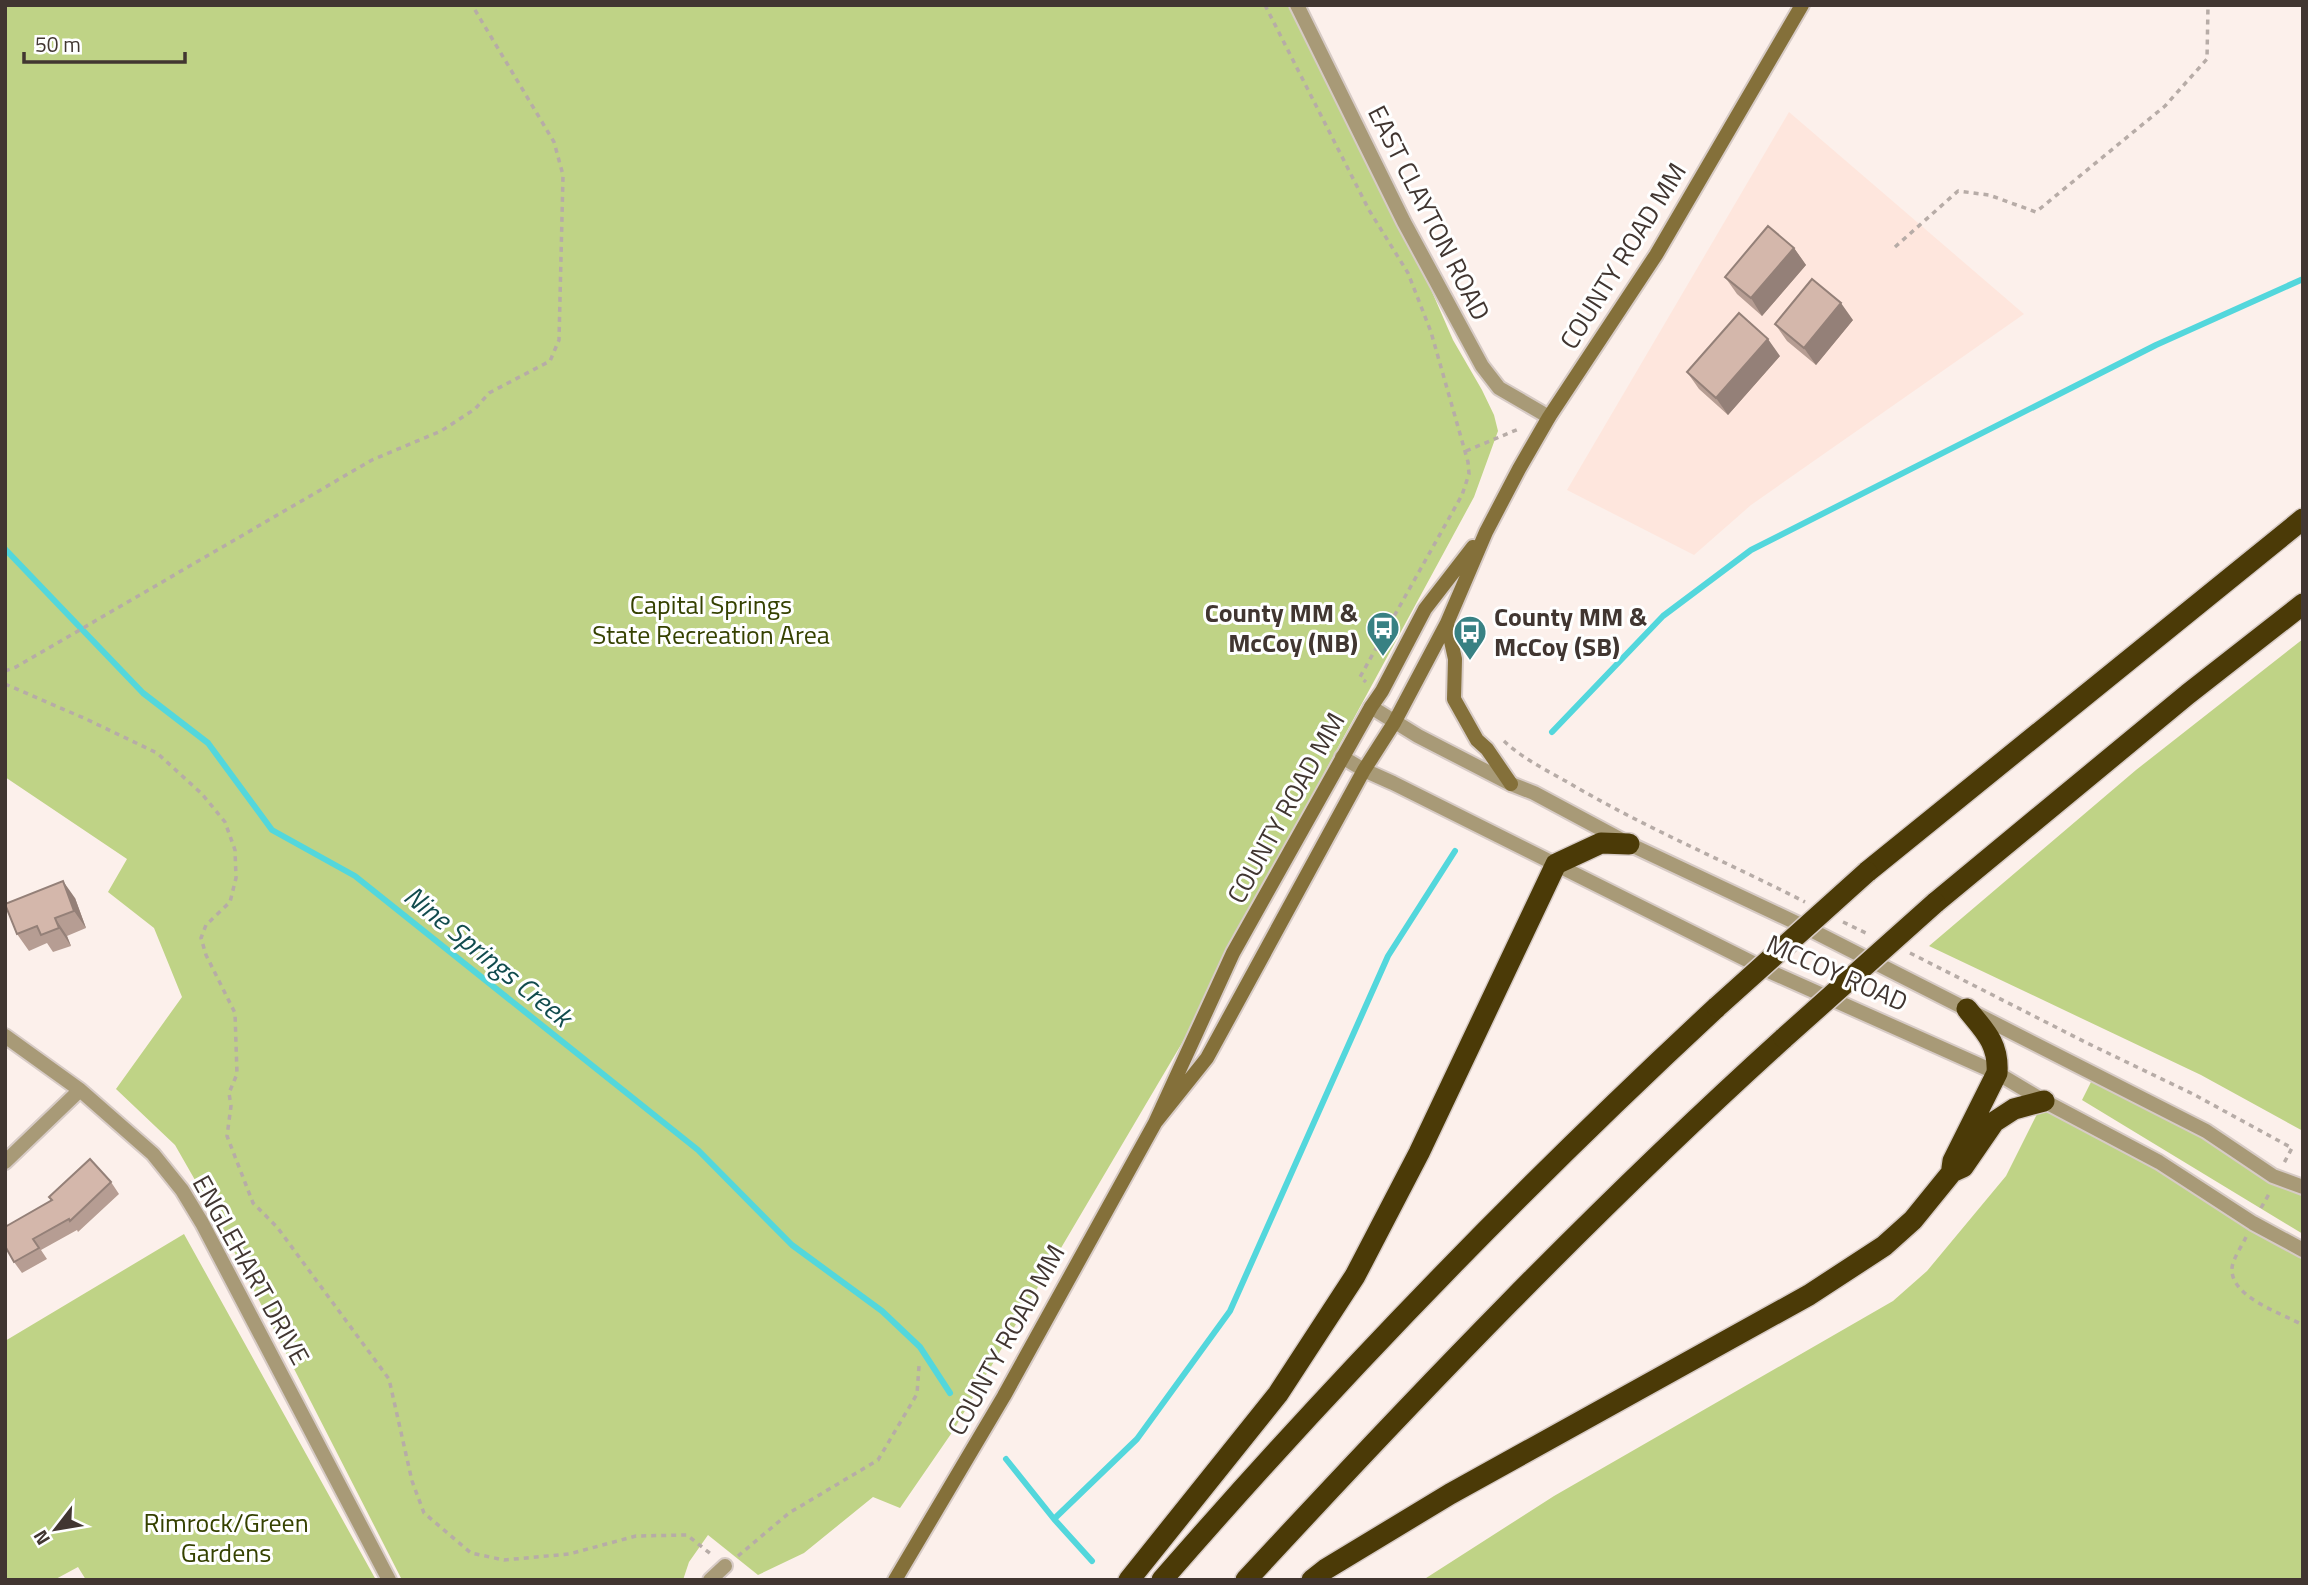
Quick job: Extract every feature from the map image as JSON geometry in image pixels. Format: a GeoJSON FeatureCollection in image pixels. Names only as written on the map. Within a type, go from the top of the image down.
{"type":"FeatureCollection","features":[{"type":"Feature","properties":{"kind":"highway"},"geometry":{"type":"LineString","coordinates":[[1162,1580],[1506,1208],[1612,1104],[1867,872],[2303,519]]}},
{"type":"Feature","properties":{"kind":"highway"},"geometry":{"type":"LineString","coordinates":[[1246,1580],[1385,1429],[1599,1211],[1690,1124],[1935,904],[2177,702],[2303,604]]}},
{"type":"Feature","properties":{"kind":"highway"},"geometry":{"type":"LineString","coordinates":[[1129,1580],[1279,1394],[1355,1276],[1419,1153],[1556,864],[1601,844],[1629,844]]}},
{"type":"Feature","properties":{"kind":"highway"},"geometry":{"type":"LineString","coordinates":[[1952,1172],[1953,1161],[1997,1073],[1998,1058],[1992,1040],[1966,1009]]}},
{"type":"Feature","properties":{"kind":"highway"},"geometry":{"type":"LineString","coordinates":[[1312,1580],[1325,1569],[1450,1494],[1787,1307],[1852,1267],[1884,1246],[1913,1220],[1952,1172],[1963,1167],[1994,1122],[2014,1109],[2044,1101]]}},
{"type":"Feature","properties":{"kind":"main road","name":"COUNTY ROAD MM"},"geometry":{"type":"LineString","coordinates":[[1155,1123],[1207,1058],[1364,770],[1394,723],[1447,622],[1486,532],[1549,417],[1656,255],[1802,5]]}},
{"type":"Feature","properties":{"kind":"main road","name":"COUNTY ROAD MM"},"geometry":{"type":"LineString","coordinates":[[895,1580],[1004,1396],[1155,1123],[1233,953],[1342,757],[1382,691],[1425,610],[1486,532]]}},
{"type":"Feature","properties":{"kind":"main road"},"geometry":{"type":"LineString","coordinates":[[1447,622],[1455,659],[1454,699],[1477,740],[1487,749],[1511,784]]}},
{"type":"Feature","properties":{"kind":"street","name":"EAST CLAYTON ROAD"},"geometry":{"type":"LineString","coordinates":[[1297,5],[1405,222],[1482,366],[1499,388],[1549,417]]}},
{"type":"Feature","properties":{"kind":"street","name":"MCCOY ROAD"},"geometry":{"type":"LineString","coordinates":[[1371,707],[1394,723],[1629,844],[1805,927],[2206,1131],[2273,1176],[2303,1187]]}},
{"type":"Feature","properties":{"kind":"street","name":"MCCOY ROAD"},"geometry":{"type":"LineString","coordinates":[[1342,757],[1771,972],[1997,1073],[2158,1162],[2253,1223],[2303,1250]]}},
{"type":"Feature","properties":{"kind":"street","name":"ENGLEHART DRIVE"},"geometry":{"type":"LineString","coordinates":[[5,1036],[80,1090],[153,1154],[182,1189],[389,1580]]}},
{"type":"Feature","properties":{"kind":"street"},"geometry":{"type":"LineString","coordinates":[[5,1162],[80,1090]]}},
{"type":"Feature","properties":{"kind":"street"},"geometry":{"type":"LineString","coordinates":[[710,1580],[725,1566]]}},
{"type":"Feature","properties":{"kind":"path"},"geometry":{"type":"LineString","coordinates":[[5,671],[372,460],[441,431],[475,409],[489,393],[550,360],[559,341],[563,175],[554,142],[472,5]]}},
{"type":"Feature","properties":{"kind":"path"},"geometry":{"type":"LineString","coordinates":[[1265,5],[1369,210],[1408,273],[1431,332],[1466,451],[1469,474],[1462,495],[1360,677]]}},
{"type":"Feature","properties":{"kind":"path"},"geometry":{"type":"LineString","coordinates":[[1895,247],[1958,191],[1989,195],[2036,212],[2165,106],[2207,59],[2208,5]]}},
{"type":"Feature","properties":{"kind":"path"},"geometry":{"type":"LineString","coordinates":[[1466,451],[1549,417]]}},
{"type":"Feature","properties":{"kind":"path"},"geometry":{"type":"LineString","coordinates":[[5,684],[157,753],[202,794],[225,821],[235,850],[236,878],[230,902],[206,925],[201,938],[205,955],[235,1013],[237,1074],[229,1093],[231,1106],[227,1136],[253,1203],[277,1227],[389,1379],[412,1481],[424,1513],[471,1553],[504,1560],[569,1554],[636,1536],[687,1535],[725,1566],[789,1513],[878,1461],[917,1394],[919,1366]]}},
{"type":"Feature","properties":{"kind":"shaded area"},"geometry":{"type":"Polygon","coordinates":[[[1789,112],[2024,314],[1751,505],[1694,555],[1567,490],[1789,112]]]}},
{"type":"Feature","properties":{"kind":"green space","name":"Capital Springs State Recreation Area"},"geometry":{"type":"Polygon","coordinates":[[[5,5],[1296,5],[1399,216],[1453,340],[1494,415],[1498,431],[1474,497],[1284,847],[1182,1043],[953,1431],[900,1508],[873,1497],[804,1553],[758,1575],[708,1535],[689,1562],[683,1580],[402,1580],[219,1222],[175,1145],[116,1089],[182,997],[154,928],[108,892],[127,859],[5,777],[5,5]]]}},
{"type":"Feature","properties":{"kind":"green space"},"geometry":{"type":"Polygon","coordinates":[[[2303,639],[2303,1131],[2201,1075],[1929,946],[2136,770],[2303,639]]]}},
{"type":"Feature","properties":{"kind":"green space"},"geometry":{"type":"Polygon","coordinates":[[[2095,1074],[2303,1184],[2303,1234],[2082,1100],[2095,1074]]]}},
{"type":"Feature","properties":{"kind":"green space"},"geometry":{"type":"Polygon","coordinates":[[[2038,1112],[2050,1112],[2071,1120],[2303,1255],[2303,1580],[1423,1580],[1554,1496],[1893,1301],[1927,1271],[2006,1176],[2038,1112]]]}},
{"type":"Feature","properties":{"kind":"green space","name":"Rimrock/Green Gardens"},"geometry":{"type":"Polygon","coordinates":[[[184,1234],[376,1580],[86,1580],[78,1567],[54,1580],[5,1580],[5,1341],[184,1234]]]}},
{"type":"Feature","properties":{"kind":"building"},"geometry":{"type":"Polygon","coordinates":[[[1768,226],[1794,248],[1751,298],[1725,277],[1768,226]]]}},
{"type":"Feature","properties":{"kind":"building"},"geometry":{"type":"Polygon","coordinates":[[[1812,279],[1841,303],[1804,348],[1775,324],[1812,279]]]}},
{"type":"Feature","properties":{"kind":"building"},"geometry":{"type":"Polygon","coordinates":[[[1739,313],[1768,339],[1716,398],[1687,372],[1739,313]]]}},
{"type":"Feature","properties":{"kind":"building"},"geometry":{"type":"Polygon","coordinates":[[[63,881],[74,911],[55,918],[59,928],[41,935],[37,926],[17,934],[5,904],[63,881]]]}},
{"type":"Feature","properties":{"kind":"building"},"geometry":{"type":"Polygon","coordinates":[[[90,1159],[111,1182],[70,1221],[69,1219],[33,1239],[39,1248],[14,1262],[5,1246],[5,1227],[52,1200],[49,1197],[90,1159]]]}},
{"type":"Feature","properties":{"kind":"waterway"},"geometry":{"type":"LineString","coordinates":[[1552,732],[1663,616],[1751,550],[2156,345],[2303,279]]}},
{"type":"Feature","properties":{"kind":"waterway","name":"Nine Springs Creek"},"geometry":{"type":"LineString","coordinates":[[5,549],[143,693],[208,743],[272,830],[355,876],[698,1150],[792,1245],[882,1311],[920,1347],[950,1393]]}},
{"type":"Feature","properties":{"kind":"waterway"},"geometry":{"type":"LineString","coordinates":[[1054,1519],[1137,1439],[1230,1311],[1388,956],[1455,851]]}},
{"type":"Feature","properties":{"kind":"waterway"},"geometry":{"type":"LineString","coordinates":[[1006,1459],[1092,1561]]}},
{"type":"Feature","properties":{"kind":"place","name":"County MM & McCoy (NB)"},"geometry":{"type":"Point","coordinates":[1383,658]}},
{"type":"Feature","properties":{"kind":"place","name":"County MM & McCoy (SB)"},"geometry":{"type":"Point","coordinates":[1470,662]}}]}
